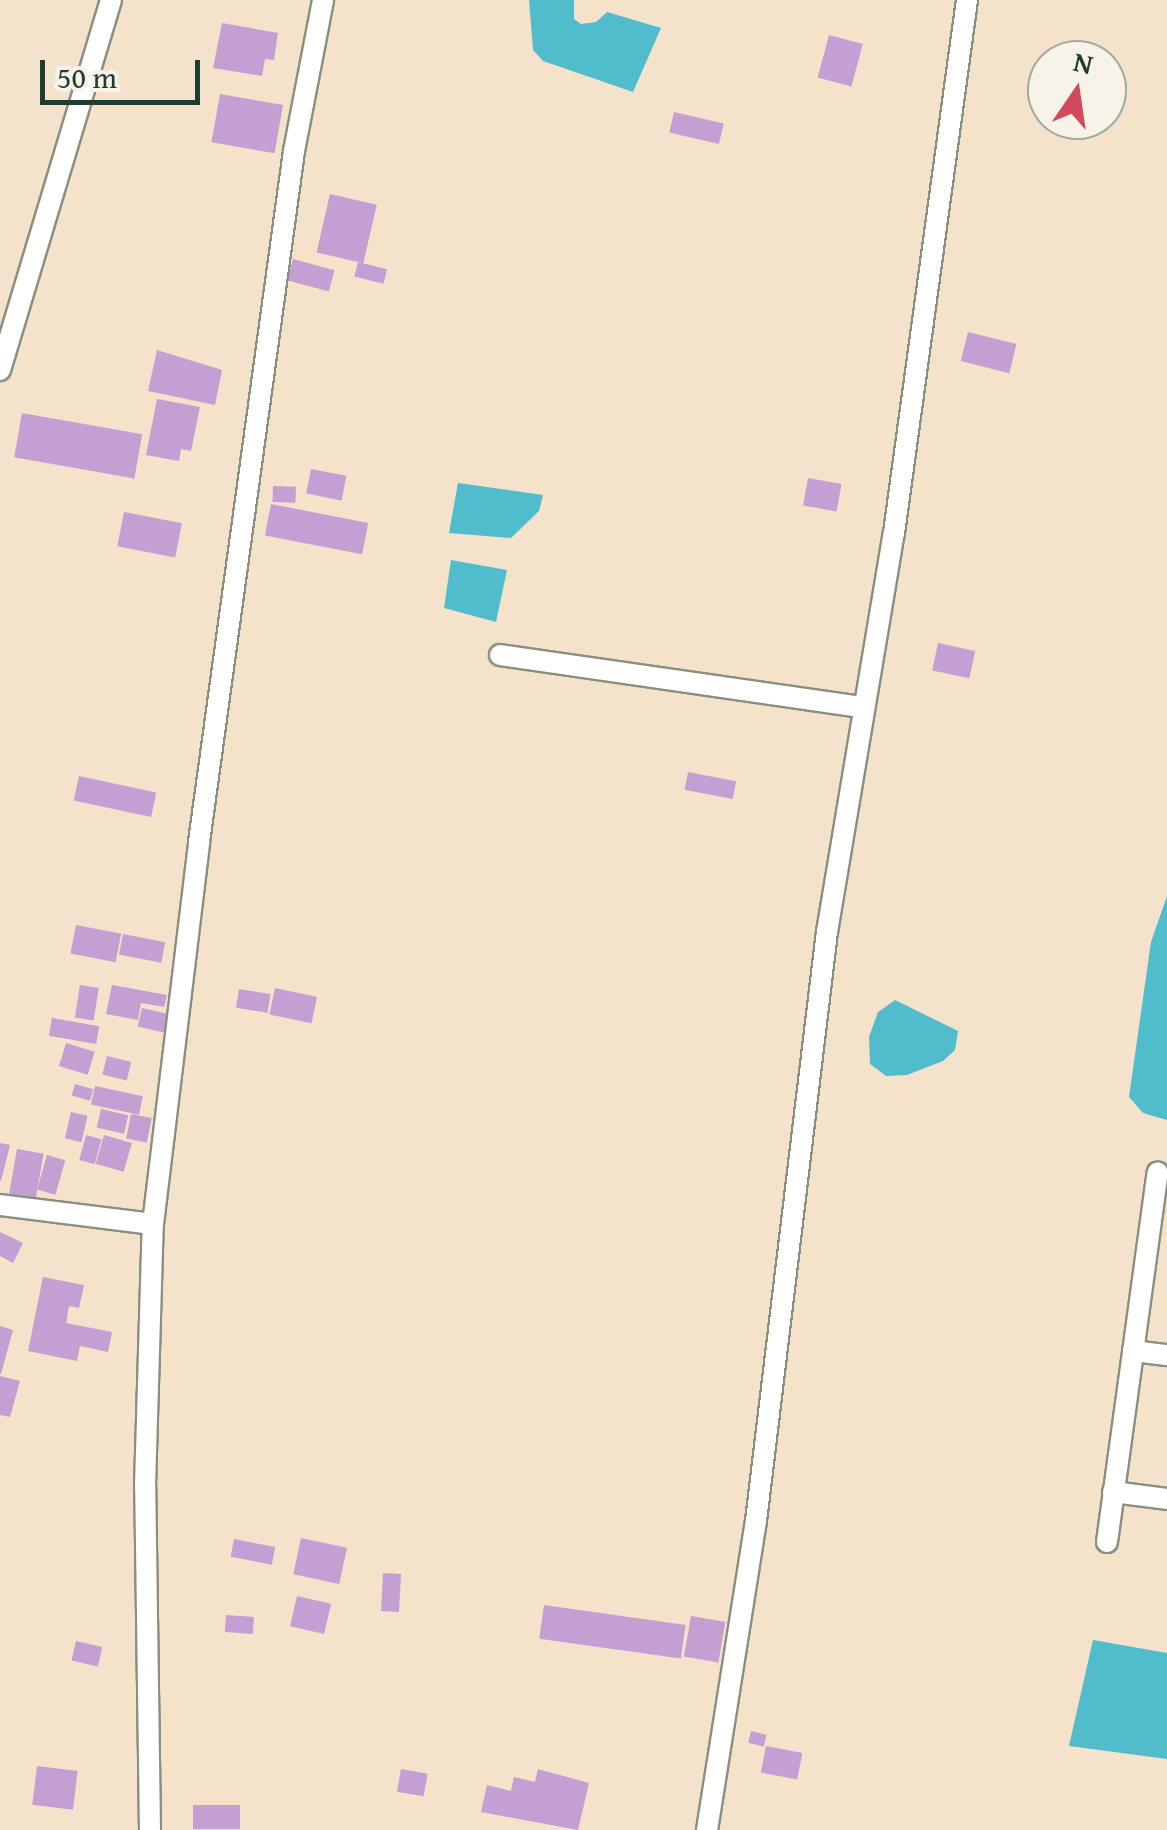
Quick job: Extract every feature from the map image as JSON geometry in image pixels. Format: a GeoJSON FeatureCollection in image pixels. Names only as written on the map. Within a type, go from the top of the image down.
{"type":"FeatureCollection","features":[{"type":"Feature","properties":{"kind":"street"},"geometry":{"type":"LineString","coordinates":[[0,370],[111,0]]}},
{"type":"Feature","properties":{"kind":"street"},"geometry":{"type":"LineString","coordinates":[[150,1830],[145,1486],[154,1224],[199,842],[294,151],[323,0]]}},
{"type":"Feature","properties":{"kind":"street"},"geometry":{"type":"LineString","coordinates":[[707,1830],[756,1520],[828,932],[894,533],[967,0]]}},
{"type":"Feature","properties":{"kind":"street"},"geometry":{"type":"LineString","coordinates":[[500,654],[863,707]]}},
{"type":"Feature","properties":{"kind":"street"},"geometry":{"type":"LineString","coordinates":[[1106,1542],[1158,1172]]}},
{"type":"Feature","properties":{"kind":"street"},"geometry":{"type":"LineString","coordinates":[[0,1205],[154,1224]]}},
{"type":"Feature","properties":{"kind":"street"},"geometry":{"type":"LineString","coordinates":[[1133,1351],[1167,1355]]}},
{"type":"Feature","properties":{"kind":"street"},"geometry":{"type":"LineString","coordinates":[[1114,1492],[1167,1499]]}},
{"type":"Feature","properties":{"kind":"water"},"geometry":{"type":"Polygon","coordinates":[[[529,0],[574,0],[574,19],[581,24],[596,22],[607,12],[661,28],[633,92],[543,61],[533,50],[529,0]]]}},
{"type":"Feature","properties":{"kind":"water"},"geometry":{"type":"Polygon","coordinates":[[[458,483],[543,495],[539,511],[511,538],[449,533],[458,483]]]}},
{"type":"Feature","properties":{"kind":"water"},"geometry":{"type":"Polygon","coordinates":[[[451,560],[507,570],[496,622],[444,608],[451,560]]]}},
{"type":"Feature","properties":{"kind":"water"},"geometry":{"type":"Polygon","coordinates":[[[1167,896],[1167,1120],[1143,1113],[1129,1097],[1151,942],[1167,896]]]}},
{"type":"Feature","properties":{"kind":"water"},"geometry":{"type":"Polygon","coordinates":[[[895,1000],[958,1031],[955,1050],[943,1061],[907,1075],[886,1076],[870,1064],[869,1037],[878,1012],[895,1000]]]}},
{"type":"Feature","properties":{"kind":"water"},"geometry":{"type":"Polygon","coordinates":[[[1093,1640],[1167,1653],[1167,1759],[1069,1746],[1093,1640]]]}},
{"type":"Feature","properties":{"kind":"building"},"geometry":{"type":"Polygon","coordinates":[[[222,23],[278,33],[274,60],[265,59],[262,76],[213,68],[222,23]]]}},
{"type":"Feature","properties":{"kind":"building"},"geometry":{"type":"Polygon","coordinates":[[[829,35],[863,44],[851,87],[818,78],[829,35]]]}},
{"type":"Feature","properties":{"kind":"building"},"geometry":{"type":"Polygon","coordinates":[[[220,94],[283,105],[275,153],[211,142],[220,94]]]}},
{"type":"Feature","properties":{"kind":"building"},"geometry":{"type":"Polygon","coordinates":[[[674,112],[724,123],[719,144],[669,132],[674,112]]]}},
{"type":"Feature","properties":{"kind":"building"},"geometry":{"type":"Polygon","coordinates":[[[330,194],[377,205],[363,263],[317,252],[330,194]]]}},
{"type":"Feature","properties":{"kind":"building"},"geometry":{"type":"Polygon","coordinates":[[[293,259],[335,270],[329,291],[287,280],[293,259]]]}},
{"type":"Feature","properties":{"kind":"building"},"geometry":{"type":"Polygon","coordinates":[[[358,262],[387,269],[383,284],[354,277],[358,262]]]}},
{"type":"Feature","properties":{"kind":"building"},"geometry":{"type":"Polygon","coordinates":[[[968,332],[1017,344],[1009,373],[961,361],[968,332]]]}},
{"type":"Feature","properties":{"kind":"building"},"geometry":{"type":"Polygon","coordinates":[[[157,350],[222,370],[215,405],[148,391],[157,350]]]}},
{"type":"Feature","properties":{"kind":"building"},"geometry":{"type":"Polygon","coordinates":[[[157,399],[200,407],[191,451],[181,449],[179,461],[146,455],[157,399]]]}},
{"type":"Feature","properties":{"kind":"building"},"geometry":{"type":"Polygon","coordinates":[[[22,413],[142,434],[134,479],[14,457],[22,413]]]}},
{"type":"Feature","properties":{"kind":"building"},"geometry":{"type":"Polygon","coordinates":[[[311,469],[346,476],[342,500],[306,494],[311,469]]]}},
{"type":"Feature","properties":{"kind":"building"},"geometry":{"type":"Polygon","coordinates":[[[808,478],[841,484],[837,511],[803,506],[808,478]]]}},
{"type":"Feature","properties":{"kind":"building"},"geometry":{"type":"Polygon","coordinates":[[[273,486],[296,487],[295,503],[272,502],[273,486]]]}},
{"type":"Feature","properties":{"kind":"building"},"geometry":{"type":"Polygon","coordinates":[[[271,504],[368,523],[362,554],[265,535],[271,504]]]}},
{"type":"Feature","properties":{"kind":"building"},"geometry":{"type":"Polygon","coordinates":[[[124,512],[182,523],[175,558],[117,546],[124,512]]]}},
{"type":"Feature","properties":{"kind":"building"},"geometry":{"type":"Polygon","coordinates":[[[938,643],[975,651],[969,678],[932,670],[938,643]]]}},
{"type":"Feature","properties":{"kind":"building"},"geometry":{"type":"Polygon","coordinates":[[[688,772],[736,781],[733,799],[685,790],[688,772]]]}},
{"type":"Feature","properties":{"kind":"building"},"geometry":{"type":"Polygon","coordinates":[[[79,776],[156,792],[151,817],[74,800],[79,776]]]}},
{"type":"Feature","properties":{"kind":"building"},"geometry":{"type":"Polygon","coordinates":[[[76,925],[121,934],[116,962],[70,953],[76,925]]]}},
{"type":"Feature","properties":{"kind":"building"},"geometry":{"type":"Polygon","coordinates":[[[123,934],[165,942],[161,963],[119,955],[123,934]]]}},
{"type":"Feature","properties":{"kind":"building"},"geometry":{"type":"Polygon","coordinates":[[[80,985],[99,988],[94,1021],[75,1018],[80,985]]]}},
{"type":"Feature","properties":{"kind":"building"},"geometry":{"type":"Polygon","coordinates":[[[112,985],[167,995],[164,1007],[141,1003],[138,1020],[106,1014],[112,985]]]}},
{"type":"Feature","properties":{"kind":"building"},"geometry":{"type":"Polygon","coordinates":[[[275,988],[317,997],[311,1023],[269,1014],[275,988]]]}},
{"type":"Feature","properties":{"kind":"building"},"geometry":{"type":"Polygon","coordinates":[[[239,989],[271,994],[268,1013],[236,1008],[239,989]]]}},
{"type":"Feature","properties":{"kind":"building"},"geometry":{"type":"Polygon","coordinates":[[[142,1008],[177,1016],[173,1035],[138,1027],[142,1008]]]}},
{"type":"Feature","properties":{"kind":"building"},"geometry":{"type":"Polygon","coordinates":[[[52,1018],[99,1026],[96,1044],[49,1036],[52,1018]]]}},
{"type":"Feature","properties":{"kind":"building"},"geometry":{"type":"Polygon","coordinates":[[[66,1043],[95,1052],[88,1075],[59,1066],[66,1043]]]}},
{"type":"Feature","properties":{"kind":"building"},"geometry":{"type":"Polygon","coordinates":[[[107,1056],[131,1062],[127,1080],[102,1074],[107,1056]]]}},
{"type":"Feature","properties":{"kind":"building"},"geometry":{"type":"Polygon","coordinates":[[[75,1084],[93,1089],[90,1101],[72,1096],[75,1084]]]}},
{"type":"Feature","properties":{"kind":"building"},"geometry":{"type":"Polygon","coordinates":[[[95,1086],[143,1096],[139,1115],[91,1105],[95,1086]]]}},
{"type":"Feature","properties":{"kind":"building"},"geometry":{"type":"Polygon","coordinates":[[[101,1109],[128,1115],[124,1134],[97,1128],[101,1109]]]}},
{"type":"Feature","properties":{"kind":"building"},"geometry":{"type":"Polygon","coordinates":[[[71,1112],[88,1116],[81,1142],[65,1138],[71,1112]]]}},
{"type":"Feature","properties":{"kind":"building"},"geometry":{"type":"Polygon","coordinates":[[[131,1114],[152,1118],[147,1143],[126,1139],[131,1114]]]}},
{"type":"Feature","properties":{"kind":"building"},"geometry":{"type":"Polygon","coordinates":[[[86,1135],[101,1139],[95,1164],[79,1160],[86,1135]]]}},
{"type":"Feature","properties":{"kind":"building"},"geometry":{"type":"Polygon","coordinates":[[[104,1135],[132,1143],[124,1172],[96,1164],[104,1135]]]}},
{"type":"Feature","properties":{"kind":"building"},"geometry":{"type":"Polygon","coordinates":[[[0,1143],[10,1145],[1,1181],[0,1180],[0,1143]]]}},
{"type":"Feature","properties":{"kind":"building"},"geometry":{"type":"Polygon","coordinates":[[[17,1149],[44,1154],[35,1205],[8,1200],[17,1149]]]}},
{"type":"Feature","properties":{"kind":"building"},"geometry":{"type":"Polygon","coordinates":[[[47,1155],[65,1160],[55,1195],[37,1190],[47,1155]]]}},
{"type":"Feature","properties":{"kind":"building"},"geometry":{"type":"Polygon","coordinates":[[[0,1232],[23,1243],[13,1263],[0,1256],[0,1232]]]}},
{"type":"Feature","properties":{"kind":"building"},"geometry":{"type":"Polygon","coordinates":[[[43,1277],[84,1285],[79,1308],[69,1306],[66,1323],[112,1332],[108,1352],[80,1346],[77,1361],[28,1351],[43,1277]]]}},
{"type":"Feature","properties":{"kind":"building"},"geometry":{"type":"Polygon","coordinates":[[[0,1326],[13,1330],[1,1374],[0,1374],[0,1326]]]}},
{"type":"Feature","properties":{"kind":"building"},"geometry":{"type":"Polygon","coordinates":[[[0,1376],[20,1381],[10,1417],[0,1415],[0,1376]]]}},
{"type":"Feature","properties":{"kind":"building"},"geometry":{"type":"Polygon","coordinates":[[[301,1538],[347,1548],[339,1584],[293,1574],[301,1538]]]}},
{"type":"Feature","properties":{"kind":"building"},"geometry":{"type":"Polygon","coordinates":[[[234,1539],[275,1547],[272,1565],[231,1557],[234,1539]]]}},
{"type":"Feature","properties":{"kind":"building"},"geometry":{"type":"Polygon","coordinates":[[[383,1573],[401,1574],[399,1612],[381,1611],[383,1573]]]}},
{"type":"Feature","properties":{"kind":"building"},"geometry":{"type":"Polygon","coordinates":[[[297,1596],[331,1604],[324,1634],[290,1626],[297,1596]]]}},
{"type":"Feature","properties":{"kind":"building"},"geometry":{"type":"Polygon","coordinates":[[[544,1605],[686,1625],[681,1659],[539,1639],[544,1605]]]}},
{"type":"Feature","properties":{"kind":"building"},"geometry":{"type":"Polygon","coordinates":[[[226,1615],[254,1617],[253,1634],[225,1632],[226,1615]]]}},
{"type":"Feature","properties":{"kind":"building"},"geometry":{"type":"Polygon","coordinates":[[[691,1616],[725,1622],[718,1662],[684,1656],[691,1616]]]}},
{"type":"Feature","properties":{"kind":"building"},"geometry":{"type":"Polygon","coordinates":[[[76,1641],[102,1647],[98,1667],[72,1660],[76,1641]]]}},
{"type":"Feature","properties":{"kind":"building"},"geometry":{"type":"Polygon","coordinates":[[[751,1731],[767,1735],[764,1747],[748,1743],[751,1731]]]}},
{"type":"Feature","properties":{"kind":"building"},"geometry":{"type":"Polygon","coordinates":[[[766,1746],[802,1753],[797,1780],[761,1773],[766,1746]]]}},
{"type":"Feature","properties":{"kind":"building"},"geometry":{"type":"Polygon","coordinates":[[[37,1766],[78,1771],[73,1810],[32,1805],[37,1766]]]}},
{"type":"Feature","properties":{"kind":"building"},"geometry":{"type":"Polygon","coordinates":[[[401,1769],[428,1774],[424,1796],[397,1792],[401,1769]]]}},
{"type":"Feature","properties":{"kind":"building"},"geometry":{"type":"Polygon","coordinates":[[[538,1769],[589,1783],[578,1830],[481,1812],[487,1785],[511,1791],[514,1777],[535,1782],[538,1769]]]}},
{"type":"Feature","properties":{"kind":"building"},"geometry":{"type":"Polygon","coordinates":[[[193,1805],[240,1805],[240,1829],[193,1829],[193,1805]]]}}]}
